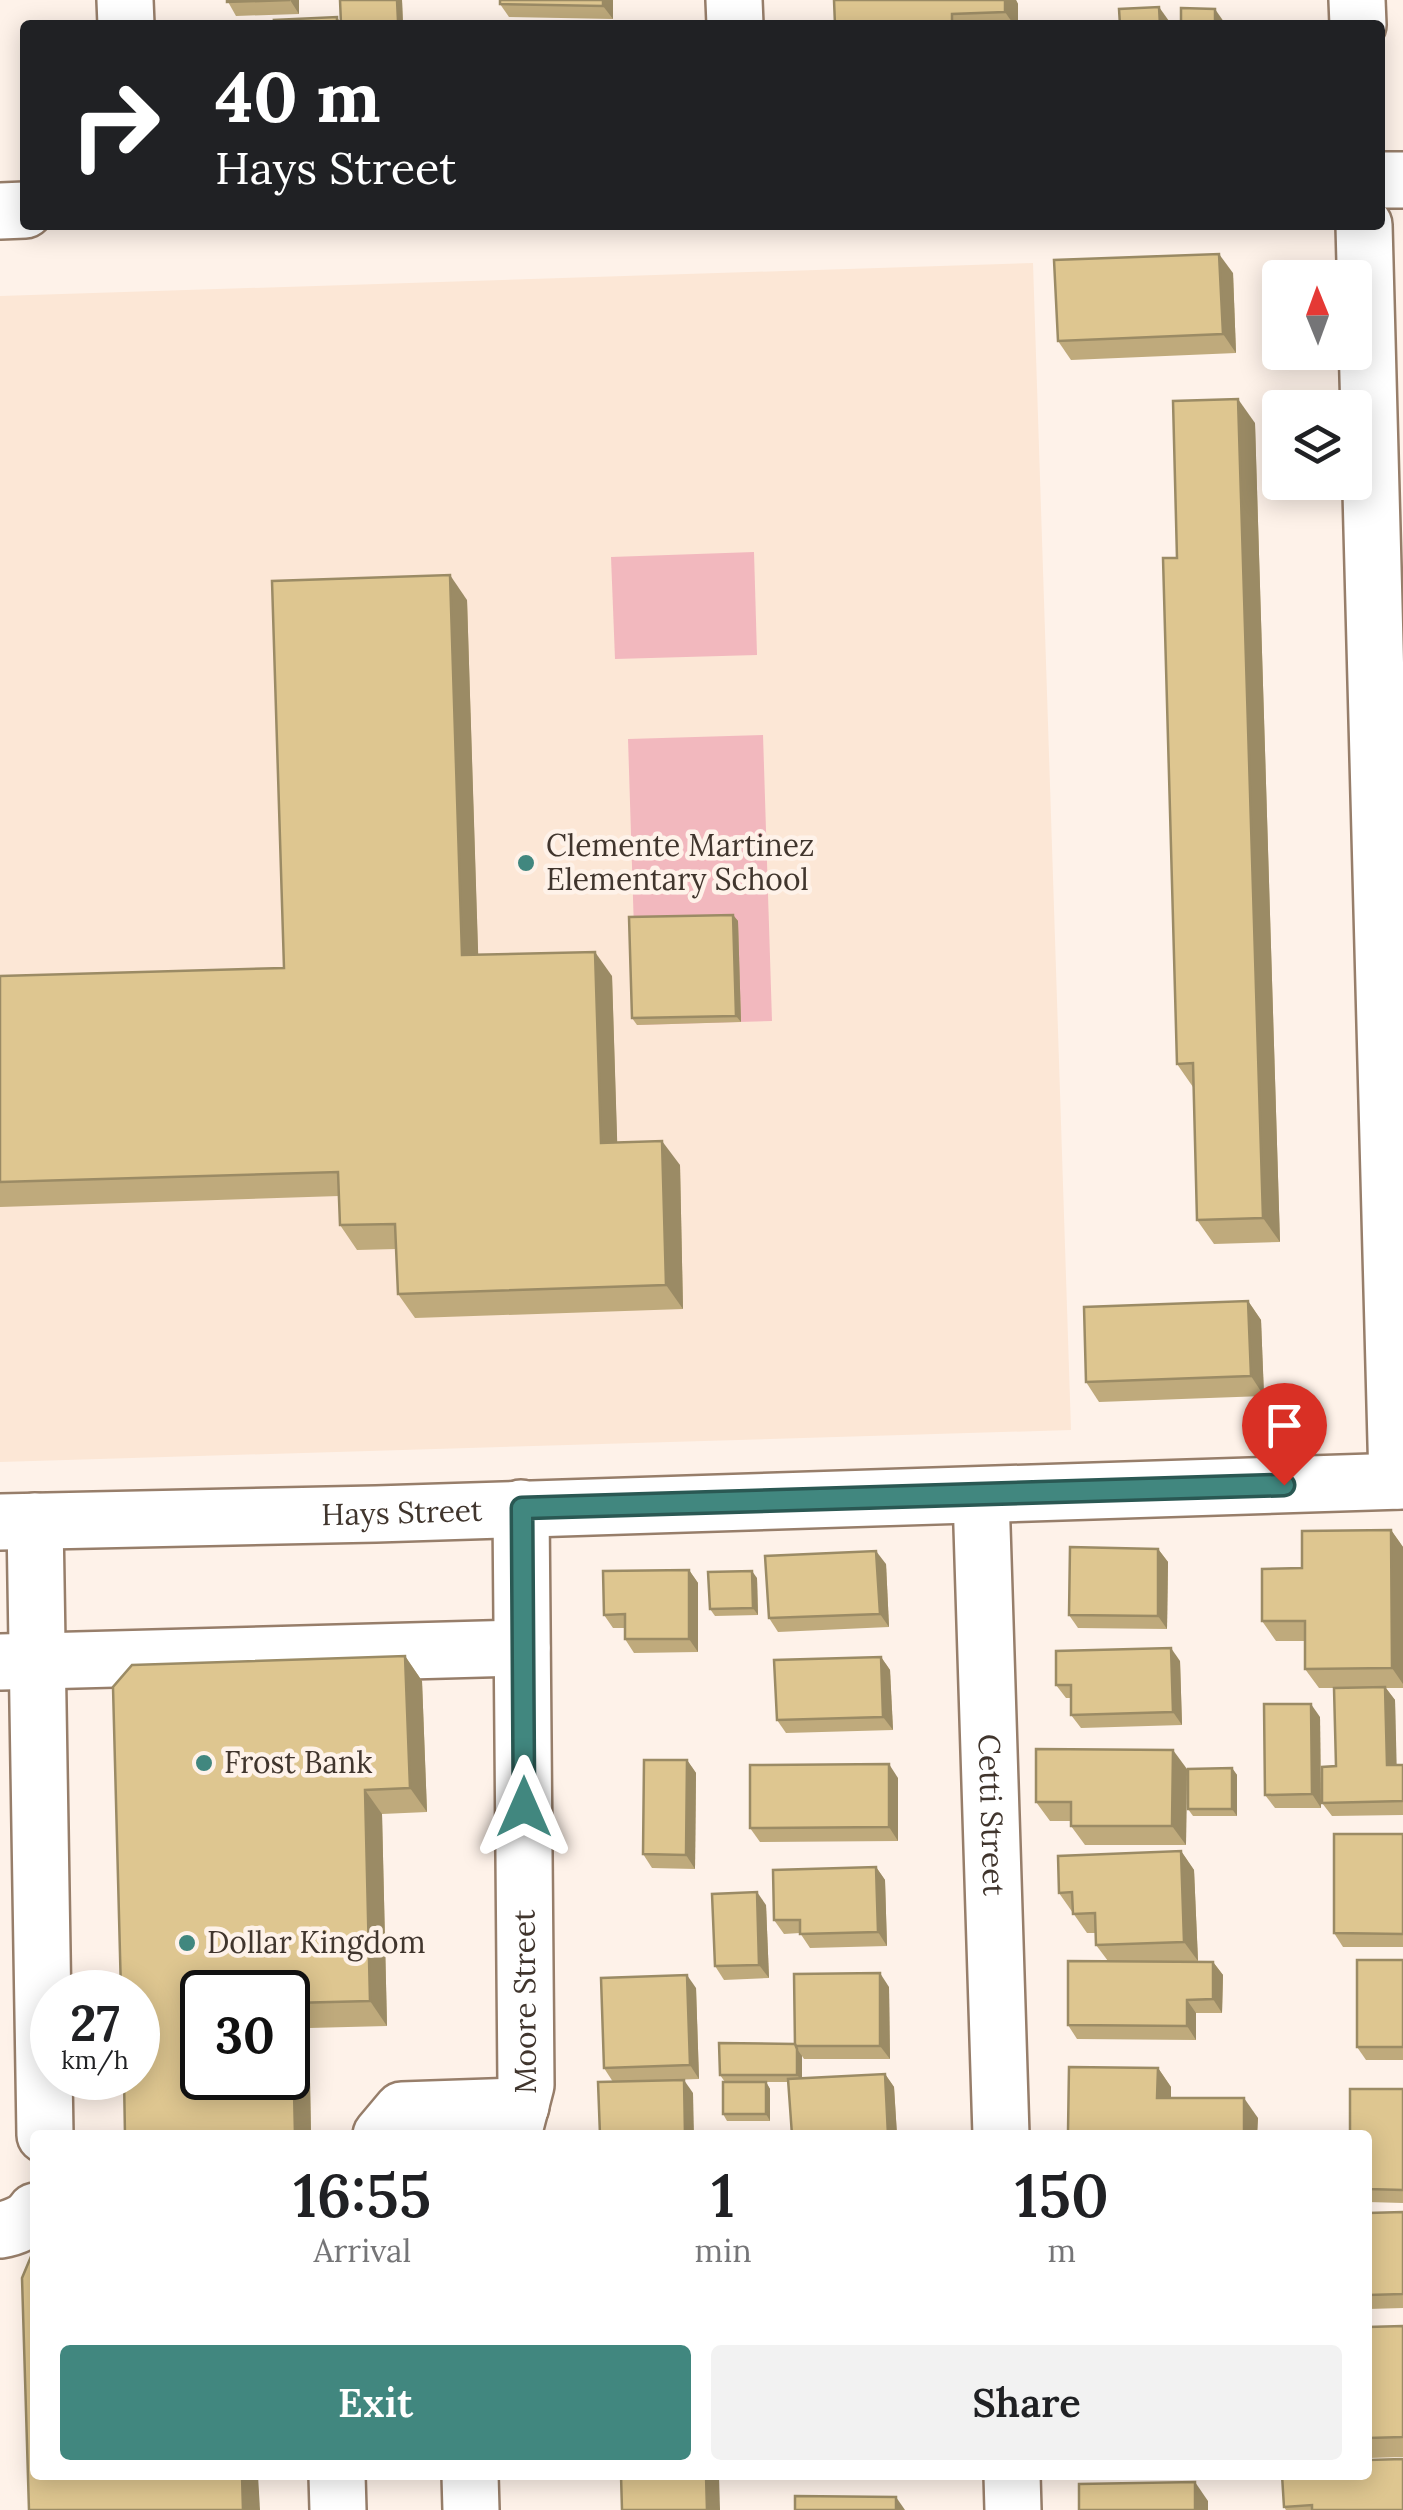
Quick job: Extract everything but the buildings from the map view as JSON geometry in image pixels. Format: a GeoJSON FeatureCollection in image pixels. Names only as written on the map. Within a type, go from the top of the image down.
{"type":"FeatureCollection","features":[{"type":"Feature","properties":{"kind":"street"},"geometry":{"type":"LineString","coordinates":[[1364,230],[1390,736],[1400,1481]]}},
{"type":"Feature","properties":{"kind":"street","name":"Hays Street"},"geometry":{"type":"LineString","coordinates":[[18,1521],[1400,1481]]}},
{"type":"Feature","properties":{"kind":"street","name":"Cetti Street"},"geometry":{"type":"LineString","coordinates":[[980,1495],[1001,2130]]}},
{"type":"Feature","properties":{"kind":"street","name":"Moore Street"},"geometry":{"type":"LineString","coordinates":[[517,2120],[526,2086],[522,1508]]}},
{"type":"Feature","properties":{"kind":"street"},"geometry":{"type":"LineString","coordinates":[[18,1521],[19,1662],[45,2130]]}},
{"type":"Feature","properties":{"kind":"street"},"geometry":{"type":"LineString","coordinates":[[19,1662],[522,1648]]}},
{"type":"Feature","properties":{"kind":"street"},"geometry":{"type":"LineString","coordinates":[[385,2130],[402,2110],[517,2120]]}},
{"type":"Feature","properties":{"kind":"street"},"geometry":{"type":"LineString","coordinates":[[0,2230],[30,2214]]}},
{"type":"Feature","properties":{"kind":"street"},"geometry":{"type":"LineString","coordinates":[[337,2480],[338,2510]]}},
{"type":"Feature","properties":{"kind":"street"},"geometry":{"type":"LineString","coordinates":[[470,2480],[471,2510]]}},
{"type":"Feature","properties":{"kind":"street"},"geometry":{"type":"LineString","coordinates":[[1012,2480],[1013,2510]]}},
{"type":"Feature","properties":{"kind":"shaded area","name":"Clemente Martinez Elementary School"},"geometry":{"type":"Polygon","coordinates":[[[1033,263],[1071,1430],[0,1462],[0,296],[1033,263]]]}},
{"type":"Feature","properties":{"kind":"shaded area"},"geometry":{"type":"Polygon","coordinates":[[[754,552],[757,655],[615,659],[611,557],[754,552]]]}},
{"type":"Feature","properties":{"kind":"shaded area"},"geometry":{"type":"Polygon","coordinates":[[[763,735],[772,1021],[637,1025],[628,739],[763,735]]]}},
{"type":"Feature","properties":{"kind":"place","name":"Clemente Martinez Elementary School"},"geometry":{"type":"Point","coordinates":[526,863]}},
{"type":"Feature","properties":{"kind":"place","name":"Frost Bank"},"geometry":{"type":"Point","coordinates":[204,1763]}},
{"type":"Feature","properties":{"kind":"place","name":"Dollar Kingdom"},"geometry":{"type":"Point","coordinates":[187,1943]}},
{"type":"Feature","properties":{"kind":"route"},"geometry":{"type":"LineString","coordinates":[[524,1807],[522,1508],[1284,1485]]}}]}
